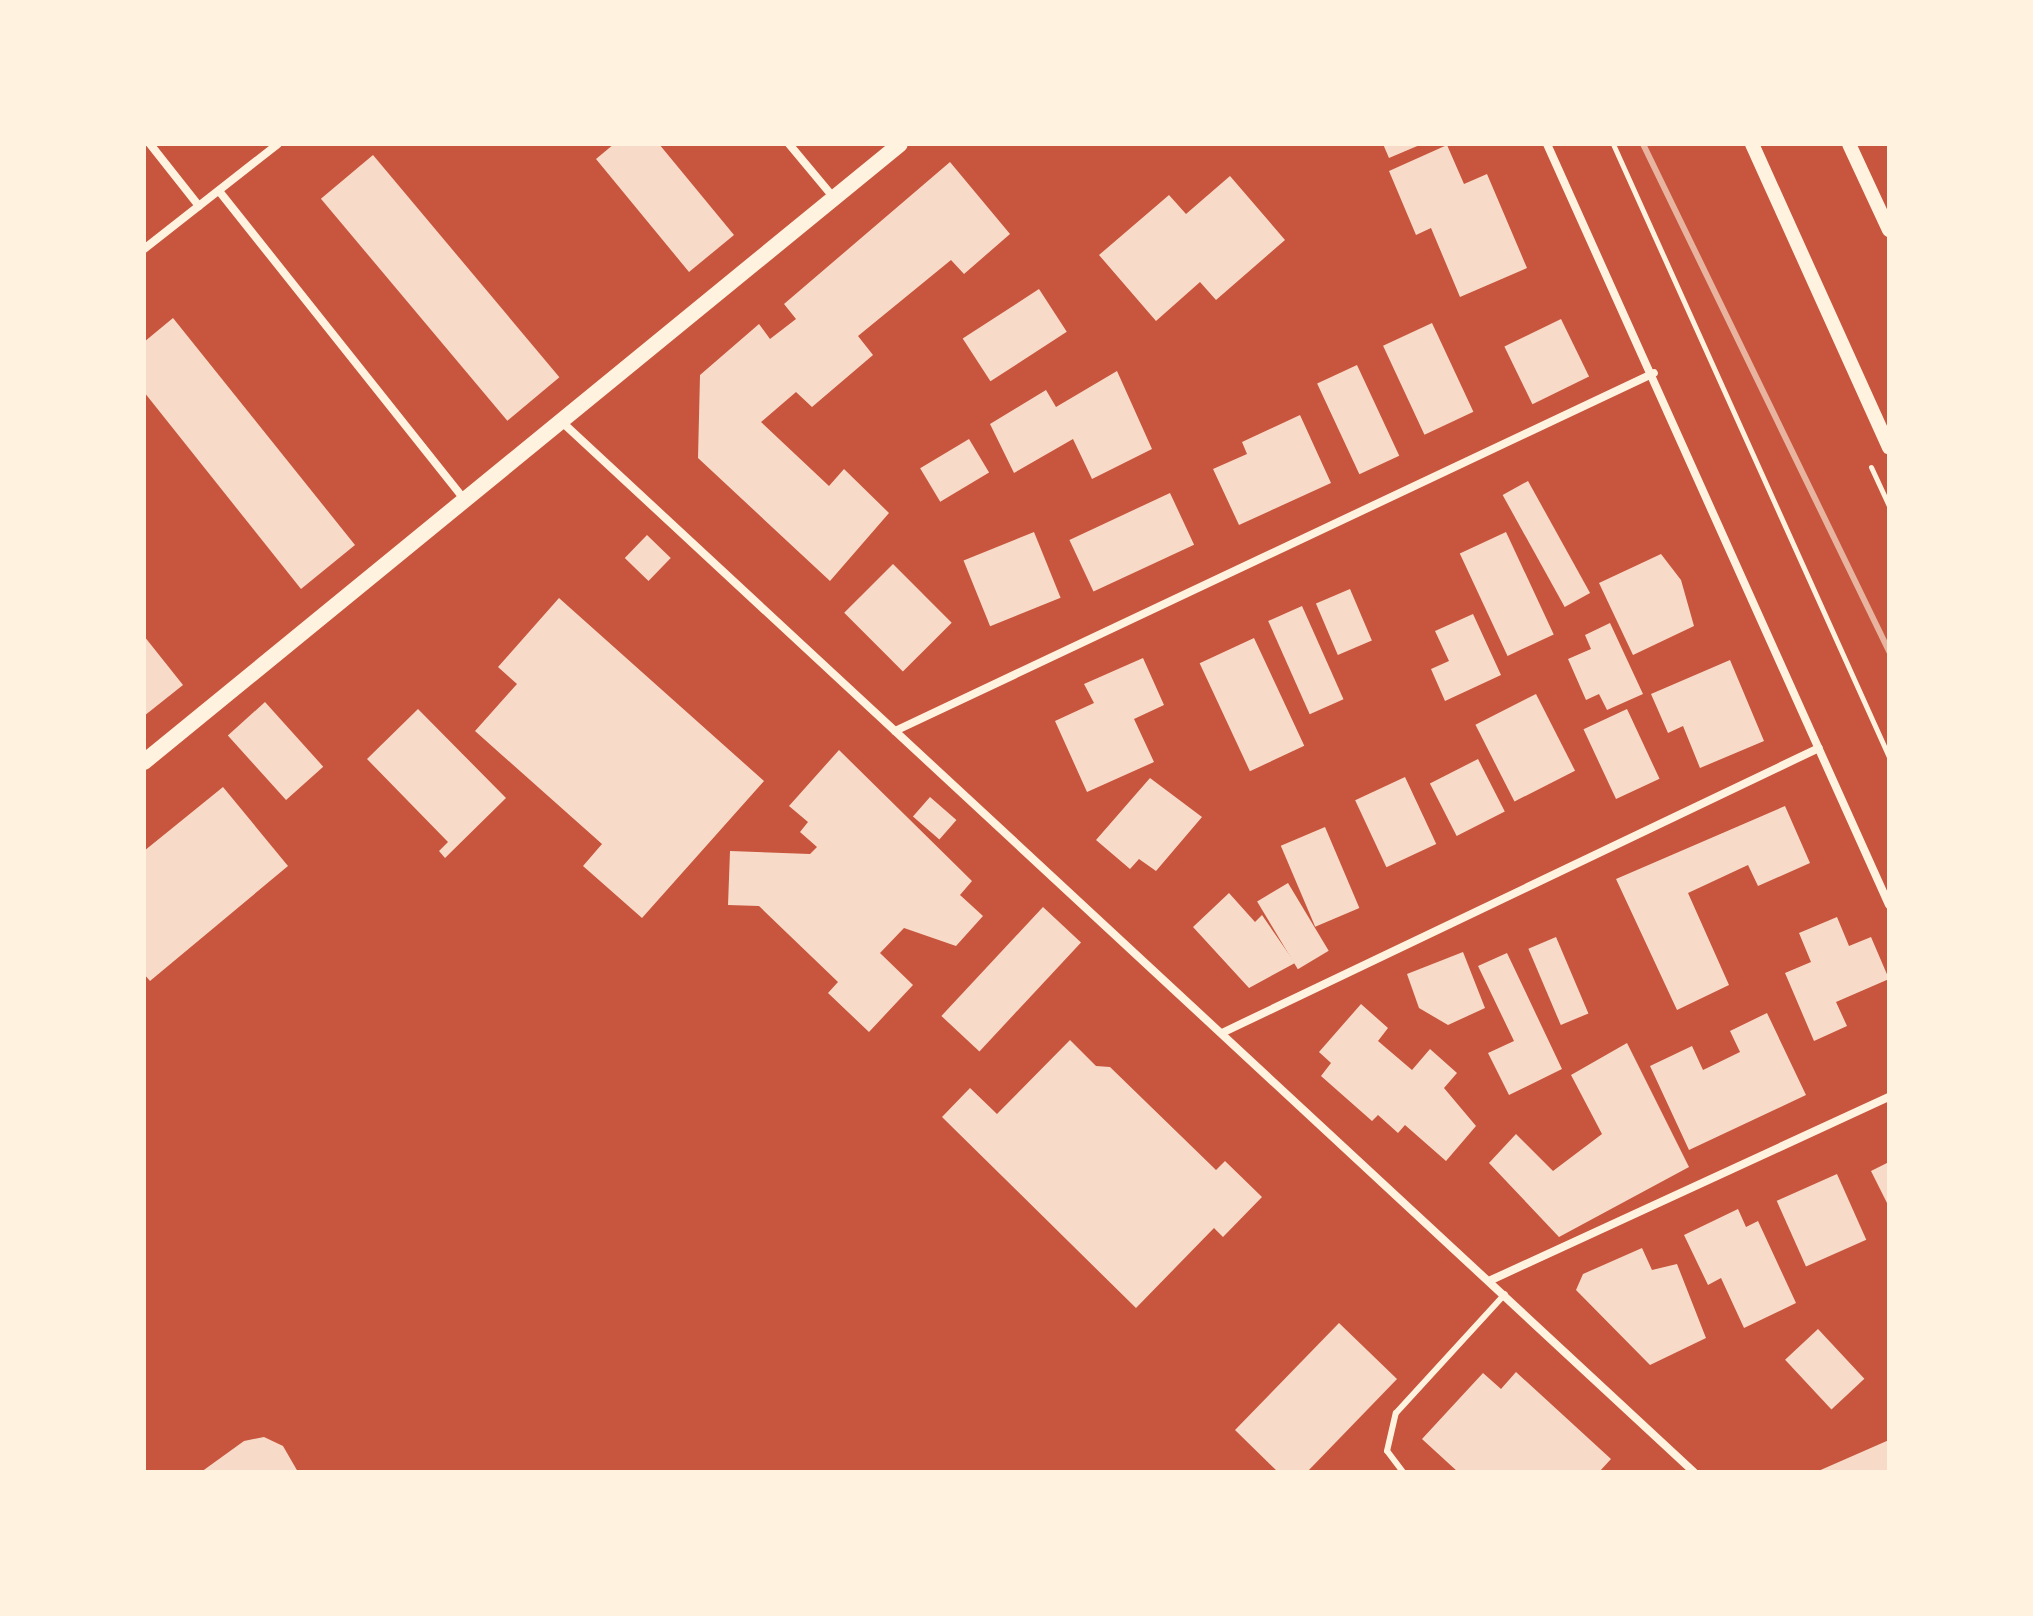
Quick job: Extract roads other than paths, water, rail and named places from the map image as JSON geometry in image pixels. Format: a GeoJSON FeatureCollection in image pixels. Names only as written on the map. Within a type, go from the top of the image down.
{"type":"FeatureCollection","features":[{"type":"Feature","properties":{"kind":"main road"},"geometry":{"type":"LineString","coordinates":[[144,762],[466,503],[900,144]]}},
{"type":"Feature","properties":{"kind":"street"},"geometry":{"type":"LineString","coordinates":[[150,144],[199,206]]}},
{"type":"Feature","properties":{"kind":"street"},"geometry":{"type":"LineString","coordinates":[[144,249],[278,144]]}},
{"type":"Feature","properties":{"kind":"street"},"geometry":{"type":"LineString","coordinates":[[789,144],[834,198]]}},
{"type":"Feature","properties":{"kind":"street"},"geometry":{"type":"LineString","coordinates":[[1547,144],[1654,373],[1889,905]]}},
{"type":"Feature","properties":{"kind":"street"},"geometry":{"type":"LineString","coordinates":[[1752,144],[1889,448]]}},
{"type":"Feature","properties":{"kind":"street"},"geometry":{"type":"LineString","coordinates":[[1849,144],[1889,230]]}},
{"type":"Feature","properties":{"kind":"street"},"geometry":{"type":"LineString","coordinates":[[219,191],[466,503]]}},
{"type":"Feature","properties":{"kind":"street"},"geometry":{"type":"LineString","coordinates":[[895,731],[1654,373]]}},
{"type":"Feature","properties":{"kind":"street"},"geometry":{"type":"LineString","coordinates":[[563,423],[1224,1032],[1694,1472]]}},
{"type":"Feature","properties":{"kind":"street"},"geometry":{"type":"LineString","coordinates":[[1224,1032],[1819,748]]}},
{"type":"Feature","properties":{"kind":"street"},"geometry":{"type":"LineString","coordinates":[[1491,1280],[1889,1097]]}},
{"type":"Feature","properties":{"kind":"lane"},"geometry":{"type":"LineString","coordinates":[[1403,1472],[1387,1451],[1396,1413],[1505,1294]]}},
{"type":"Feature","properties":{"kind":"railway"},"geometry":{"type":"LineString","coordinates":[[1643,144],[1889,651]]}}]}
